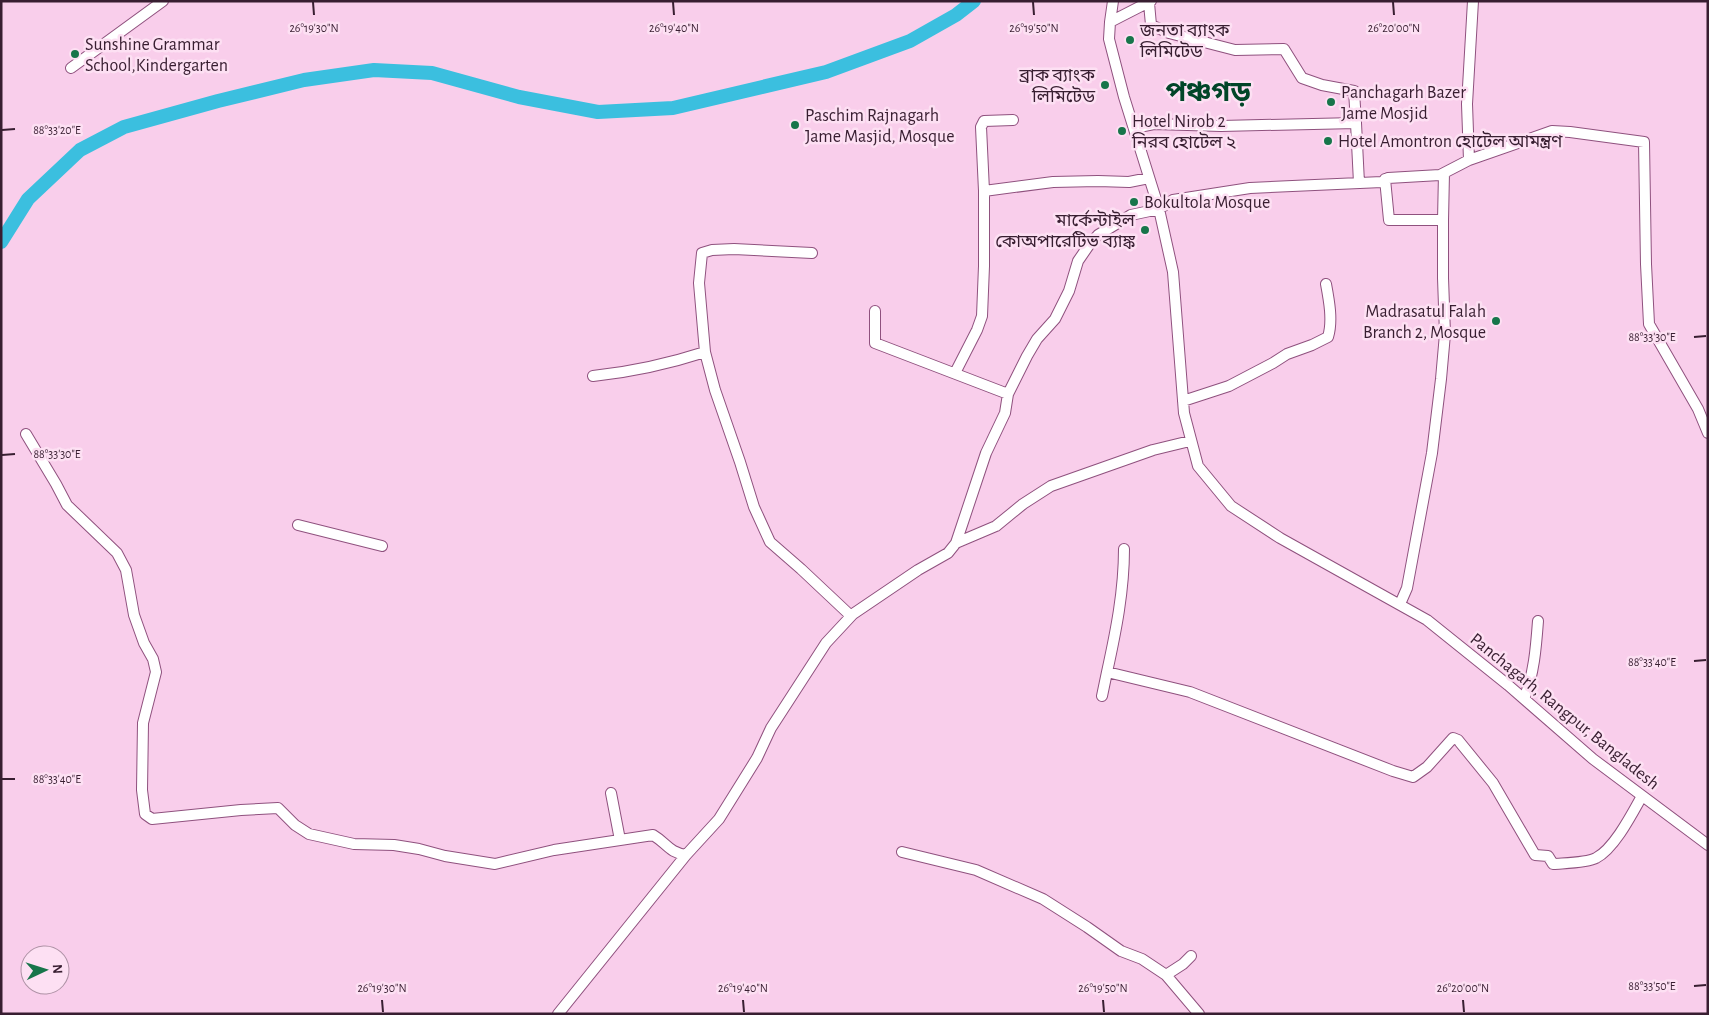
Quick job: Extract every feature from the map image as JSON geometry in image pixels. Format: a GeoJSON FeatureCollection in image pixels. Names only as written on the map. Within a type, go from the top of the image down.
{"type":"FeatureCollection","features":[{"type":"Feature","properties":{"kind":"street"},"geometry":{"type":"LineString","coordinates":[[71,68],[163,1]]}},
{"type":"Feature","properties":{"kind":"street","name":"Panchagarh, Rangpur, Bangladesh"},"geometry":{"type":"LineString","coordinates":[[1113,1],[1109,38],[1159,209],[1174,272],[1183,401],[1190,441],[1198,466],[1230,506],[1280,538],[1427,620],[1524,699],[1593,759],[1708,845]]}},
{"type":"Feature","properties":{"kind":"street"},"geometry":{"type":"LineString","coordinates":[[1469,160],[1467,104],[1473,1]]}},
{"type":"Feature","properties":{"kind":"street"},"geometry":{"type":"LineString","coordinates":[[1110,22],[1150,2],[1151,25],[1169,33],[1234,50],[1284,49],[1302,78],[1322,86],[1354,91],[1359,183]]}},
{"type":"Feature","properties":{"kind":"street"},"geometry":{"type":"LineString","coordinates":[[955,373],[982,316],[984,190],[981,127],[984,121],[1013,120]]}},
{"type":"Feature","properties":{"kind":"street"},"geometry":{"type":"LineString","coordinates":[[1134,128],[1154,124],[1211,126],[1356,123]]}},
{"type":"Feature","properties":{"kind":"street"},"geometry":{"type":"LineString","coordinates":[[558,1014],[686,855],[719,819],[757,758],[771,728],[826,643],[851,616],[918,570],[948,554],[956,543],[986,453],[1005,413],[1008,394],[1027,356],[1037,339],[1055,319],[1070,290],[1078,261],[1089,245],[1098,235],[1132,215],[1159,209],[1173,200],[1250,188],[1382,182],[1388,178],[1440,175],[1469,160],[1552,131],[1644,142],[1649,324],[1698,409],[1708,433]]}},
{"type":"Feature","properties":{"kind":"street"},"geometry":{"type":"LineString","coordinates":[[1400,604],[1406,588],[1432,454],[1441,379],[1445,334],[1443,278],[1444,173]]}},
{"type":"Feature","properties":{"kind":"street"},"geometry":{"type":"LineString","coordinates":[[984,190],[1053,182],[1129,182],[1149,178]]}},
{"type":"Feature","properties":{"kind":"street"},"geometry":{"type":"LineString","coordinates":[[1386,179],[1389,220],[1443,220]]}},
{"type":"Feature","properties":{"kind":"street"},"geometry":{"type":"LineString","coordinates":[[812,253],[734,249],[712,250],[702,253],[698,283],[705,352],[715,390],[754,507],[770,542],[851,616]]}},
{"type":"Feature","properties":{"kind":"street"},"geometry":{"type":"LineString","coordinates":[[1183,401],[1229,386],[1287,354],[1328,337],[1330,315],[1326,284]]}},
{"type":"Feature","properties":{"kind":"street"},"geometry":{"type":"LineString","coordinates":[[875,310],[875,343],[1008,394]]}},
{"type":"Feature","properties":{"kind":"street"},"geometry":{"type":"LineString","coordinates":[[593,376],[630,371],[678,361],[705,352]]}},
{"type":"Feature","properties":{"kind":"street"},"geometry":{"type":"LineString","coordinates":[[26,434],[67,505],[117,553],[126,570],[134,614],[144,643],[153,659],[156,672],[143,723],[142,790],[145,814],[152,819],[278,808],[294,825],[309,834],[354,844],[394,845],[419,849],[445,856],[495,864],[554,850],[653,835],[659,838],[674,853],[686,855]]}},
{"type":"Feature","properties":{"kind":"street"},"geometry":{"type":"LineString","coordinates":[[956,543],[996,526],[1023,504],[1051,486],[1144,453],[1190,441]]}},
{"type":"Feature","properties":{"kind":"street"},"geometry":{"type":"LineString","coordinates":[[298,526],[382,546]]}},
{"type":"Feature","properties":{"kind":"street"},"geometry":{"type":"LineString","coordinates":[[1102,696],[1120,607],[1124,577],[1124,549]]}},
{"type":"Feature","properties":{"kind":"street"},"geometry":{"type":"LineString","coordinates":[[1524,699],[1531,681],[1538,621]]}},
{"type":"Feature","properties":{"kind":"street"},"geometry":{"type":"LineString","coordinates":[[1107,672],[1190,692],[1393,772],[1413,777],[1427,767],[1453,738],[1458,740],[1493,783],[1535,855],[1548,856],[1554,864],[1594,859],[1604,852],[1628,822],[1642,796]]}},
{"type":"Feature","properties":{"kind":"street"},"geometry":{"type":"LineString","coordinates":[[611,793],[620,840]]}},
{"type":"Feature","properties":{"kind":"street"},"geometry":{"type":"LineString","coordinates":[[902,852],[976,870],[1043,899],[1121,951],[1142,960],[1166,975],[1199,1014]]}},
{"type":"Feature","properties":{"kind":"street"},"geometry":{"type":"LineString","coordinates":[[1166,975],[1192,956]]}},
{"type":"Feature","properties":{"kind":"waterway"},"geometry":{"type":"LineString","coordinates":[[1,242],[28,199],[80,150],[124,127],[218,101],[304,80],[374,70],[432,73],[519,97],[598,112],[673,108],[826,72],[910,41],[956,15],[974,1]]}},
{"type":"Feature","properties":{"kind":"place","name":"জনতা ব্যাংক লিমিটেড"},"geometry":{"type":"Point","coordinates":[1130,40]}},
{"type":"Feature","properties":{"kind":"place","name":"Sunshine Grammar School,Kindergarten"},"geometry":{"type":"Point","coordinates":[75,54]}},
{"type":"Feature","properties":{"kind":"place","name":"ব্রাক ব্যাংক লিমিটেড"},"geometry":{"type":"Point","coordinates":[1105,85]}},
{"type":"Feature","properties":{"kind":"place","name":"Panchagarh Bazer Jame Mosjid"},"geometry":{"type":"Point","coordinates":[1331,102]}},
{"type":"Feature","properties":{"kind":"place","name":"Paschim Rajnagarh Jame Masjid, Mosque"},"geometry":{"type":"Point","coordinates":[795,125]}},
{"type":"Feature","properties":{"kind":"place","name":"Hotel Nirob 2 নিরব হোটেল ২"},"geometry":{"type":"Point","coordinates":[1122,131]}},
{"type":"Feature","properties":{"kind":"place","name":"Hotel Amontron হোটেল আমন্ত্রণ"},"geometry":{"type":"Point","coordinates":[1328,141]}},
{"type":"Feature","properties":{"kind":"place","name":"Bokultola Mosque"},"geometry":{"type":"Point","coordinates":[1134,202]}},
{"type":"Feature","properties":{"kind":"place","name":"মার্কেন্টাইল কোঅপারেটিভ ব্যাঙ্ক"},"geometry":{"type":"Point","coordinates":[1145,230]}},
{"type":"Feature","properties":{"kind":"place","name":"Madrasatul Falah Branch 2, Mosque"},"geometry":{"type":"Point","coordinates":[1496,321]}},
{"type":"Feature","properties":{"kind":"district","name":"পঞ্চগড়"},"geometry":{"type":"Point","coordinates":[1208,91]}}]}
